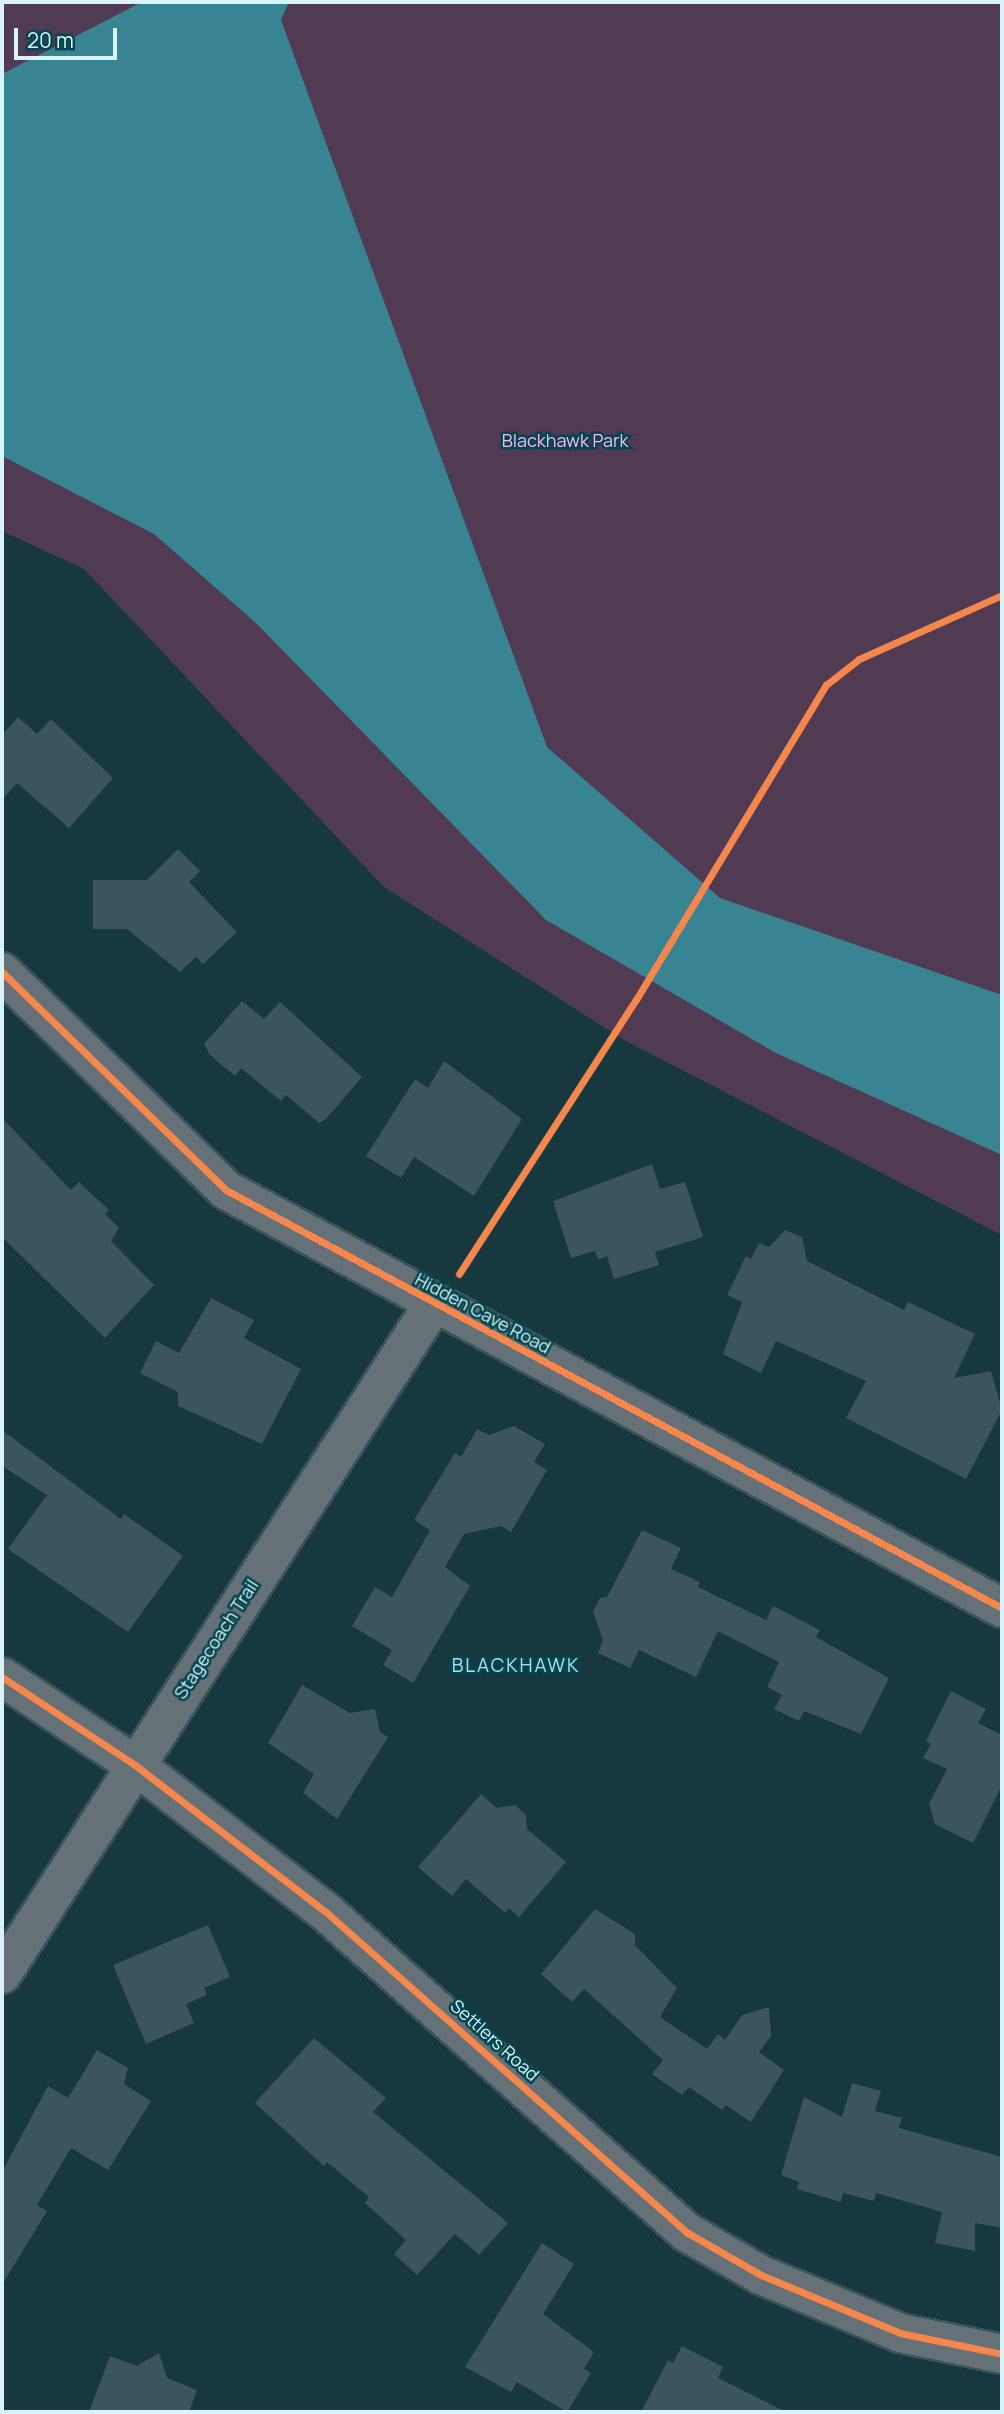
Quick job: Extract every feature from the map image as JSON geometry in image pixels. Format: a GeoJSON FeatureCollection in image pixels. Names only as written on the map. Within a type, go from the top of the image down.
{"type":"FeatureCollection","features":[{"type":"Feature","properties":{"kind":"street","name":"Hidden Cave Road"},"geometry":{"type":"LineString","coordinates":[[2,972],[226,1190],[433,1305],[1002,1608]]}},
{"type":"Feature","properties":{"kind":"street","name":"Stagecoach Trail"},"geometry":{"type":"LineString","coordinates":[[2,1974],[433,1305]]}},
{"type":"Feature","properties":{"kind":"street","name":"Settlers Road"},"geometry":{"type":"LineString","coordinates":[[2,1677],[135,1765],[326,1912],[688,2233],[761,2275],[900,2333],[1002,2354]]}},
{"type":"Feature","properties":{"kind":"green space","name":"Blackhawk Park"},"geometry":{"type":"Polygon","coordinates":[[[2,2],[1002,2],[1002,1235],[624,1040],[384,887],[84,569],[2,531],[2,2]]]}},
{"type":"Feature","properties":{"kind":"water"},"geometry":{"type":"Polygon","coordinates":[[[142,2],[289,2],[281,20],[547,747],[720,898],[1002,995],[1002,1155],[776,1053],[546,920],[256,623],[154,534],[2,456],[2,74],[142,2]]]}},
{"type":"Feature","properties":{"kind":"building"},"geometry":{"type":"Polygon","coordinates":[[[18,717],[37,734],[51,719],[113,778],[69,828],[17,783],[2,800],[2,735],[18,717]]]}},
{"type":"Feature","properties":{"kind":"building"},"geometry":{"type":"Polygon","coordinates":[[[178,849],[200,871],[189,882],[237,932],[203,964],[196,957],[180,972],[127,929],[93,929],[93,880],[147,880],[178,849]]]}},
{"type":"Feature","properties":{"kind":"building"},"geometry":{"type":"Polygon","coordinates":[[[242,1001],[264,1019],[280,1002],[362,1077],[326,1119],[319,1123],[286,1095],[281,1101],[241,1068],[235,1076],[210,1055],[204,1044],[242,1001]]]}},
{"type":"Feature","properties":{"kind":"building"},"geometry":{"type":"Polygon","coordinates":[[[444,1061],[522,1119],[474,1196],[414,1157],[401,1178],[366,1156],[415,1079],[428,1088],[444,1061]]]}},
{"type":"Feature","properties":{"kind":"building"},"geometry":{"type":"Polygon","coordinates":[[[2,1118],[71,1190],[79,1182],[109,1210],[105,1214],[119,1228],[111,1241],[154,1285],[105,1338],[2,1237],[2,1118]]]}},
{"type":"Feature","properties":{"kind":"building"},"geometry":{"type":"Polygon","coordinates":[[[652,1164],[660,1189],[685,1182],[703,1237],[655,1252],[659,1265],[614,1279],[607,1256],[598,1260],[595,1251],[571,1258],[553,1201],[652,1164]]]}},
{"type":"Feature","properties":{"kind":"building"},"geometry":{"type":"Polygon","coordinates":[[[785,1230],[802,1237],[807,1261],[904,1310],[908,1302],[975,1334],[954,1378],[991,1371],[1002,1410],[966,1479],[846,1418],[866,1381],[776,1341],[761,1373],[723,1354],[742,1302],[727,1295],[746,1256],[751,1259],[759,1243],[769,1247],[785,1230]]]}},
{"type":"Feature","properties":{"kind":"building"},"geometry":{"type":"Polygon","coordinates":[[[211,1298],[254,1320],[244,1338],[301,1369],[262,1444],[178,1406],[178,1392],[140,1373],[156,1341],[179,1353],[211,1298]]]}},
{"type":"Feature","properties":{"kind":"building"},"geometry":{"type":"Polygon","coordinates":[[[514,1426],[545,1444],[534,1462],[547,1470],[511,1532],[501,1526],[464,1534],[445,1567],[470,1586],[413,1683],[383,1665],[392,1650],[352,1626],[375,1587],[392,1597],[430,1530],[414,1520],[455,1453],[461,1457],[477,1429],[489,1435],[514,1426]]]}},
{"type":"Feature","properties":{"kind":"building"},"geometry":{"type":"Polygon","coordinates":[[[2,1430],[121,1519],[124,1514],[183,1556],[128,1632],[8,1549],[47,1495],[2,1466],[2,1430]]]}},
{"type":"Feature","properties":{"kind":"building"},"geometry":{"type":"Polygon","coordinates":[[[642,1530],[681,1548],[671,1569],[700,1582],[698,1587],[766,1620],[773,1606],[820,1630],[816,1637],[889,1678],[861,1734],[804,1711],[799,1721],[774,1709],[782,1695],[767,1687],[779,1662],[718,1631],[696,1677],[639,1650],[630,1668],[598,1653],[603,1640],[593,1612],[600,1598],[607,1597],[642,1530]]]}},
{"type":"Feature","properties":{"kind":"building"},"geometry":{"type":"Polygon","coordinates":[[[302,1685],[350,1713],[375,1709],[380,1732],[388,1737],[337,1819],[303,1793],[314,1774],[268,1743],[302,1685]]]}},
{"type":"Feature","properties":{"kind":"building"},"geometry":{"type":"Polygon","coordinates":[[[951,1691],[986,1709],[978,1723],[1002,1735],[1002,1785],[973,1843],[935,1824],[929,1804],[947,1769],[923,1758],[931,1744],[926,1741],[951,1691]]]}},
{"type":"Feature","properties":{"kind":"building"},"geometry":{"type":"Polygon","coordinates":[[[481,1794],[497,1808],[515,1805],[526,1815],[527,1829],[566,1862],[519,1917],[509,1908],[505,1913],[466,1879],[452,1896],[418,1867],[481,1794]]]}},
{"type":"Feature","properties":{"kind":"building"},"geometry":{"type":"Polygon","coordinates":[[[595,1909],[635,1934],[635,1945],[677,1988],[660,2017],[707,2049],[718,2034],[725,2040],[742,2015],[769,2007],[771,2036],[759,2052],[784,2070],[751,2122],[726,2105],[722,2110],[689,2087],[682,2095],[652,2074],[663,2060],[584,1989],[572,2002],[541,1974],[595,1909]]]}},
{"type":"Feature","properties":{"kind":"building"},"geometry":{"type":"Polygon","coordinates":[[[208,1925],[230,1977],[204,1988],[207,1995],[186,2004],[194,2023],[146,2044],[113,1965],[208,1925]]]}},
{"type":"Feature","properties":{"kind":"building"},"geometry":{"type":"Polygon","coordinates":[[[314,2038],[386,2098],[373,2112],[508,2223],[479,2255],[455,2234],[417,2275],[394,2254],[406,2240],[365,2203],[369,2197],[327,2162],[324,2166],[255,2103],[314,2038]]]}},
{"type":"Feature","properties":{"kind":"building"},"geometry":{"type":"Polygon","coordinates":[[[97,2050],[128,2068],[124,2084],[151,2101],[108,2170],[71,2148],[37,2205],[47,2211],[2,2285],[2,2172],[48,2086],[68,2098],[97,2050]]]}},
{"type":"Feature","properties":{"kind":"building"},"geometry":{"type":"Polygon","coordinates":[[[852,2083],[881,2091],[875,2111],[902,2118],[899,2128],[1002,2157],[1002,2228],[975,2223],[975,2251],[935,2243],[942,2212],[876,2193],[874,2201],[843,2193],[841,2202],[797,2189],[799,2182],[781,2175],[804,2097],[842,2117],[852,2083]]]}},
{"type":"Feature","properties":{"kind":"building"},"geometry":{"type":"Polygon","coordinates":[[[542,2243],[574,2264],[543,2314],[594,2352],[584,2369],[591,2373],[567,2412],[517,2382],[511,2392],[465,2367],[542,2243]]]}},
{"type":"Feature","properties":{"kind":"building"},"geometry":{"type":"Polygon","coordinates":[[[682,2346],[723,2367],[718,2378],[786,2412],[641,2412],[668,2360],[673,2363],[682,2346]]]}},
{"type":"Feature","properties":{"kind":"building"},"geometry":{"type":"Polygon","coordinates":[[[159,2353],[167,2378],[197,2390],[189,2412],[89,2412],[110,2356],[137,2366],[159,2353]]]}},
{"type":"Feature","properties":{"kind":"cycle path"},"geometry":{"type":"LineString","coordinates":[[459,1274],[637,998],[826,685],[859,659],[1002,595]]}},
{"type":"Feature","properties":{"kind":"cycle path"},"geometry":{"type":"LineString","coordinates":[[2,972],[226,1190],[1002,1608]]}},
{"type":"Feature","properties":{"kind":"cycle path"},"geometry":{"type":"LineString","coordinates":[[2,1677],[135,1765],[326,1912],[688,2233],[761,2275],[900,2333],[1002,2354]]}},
{"type":"Feature","properties":{"kind":"district","name":"BLACKHAWK"},"geometry":{"type":"Point","coordinates":[516,1666]}}]}
